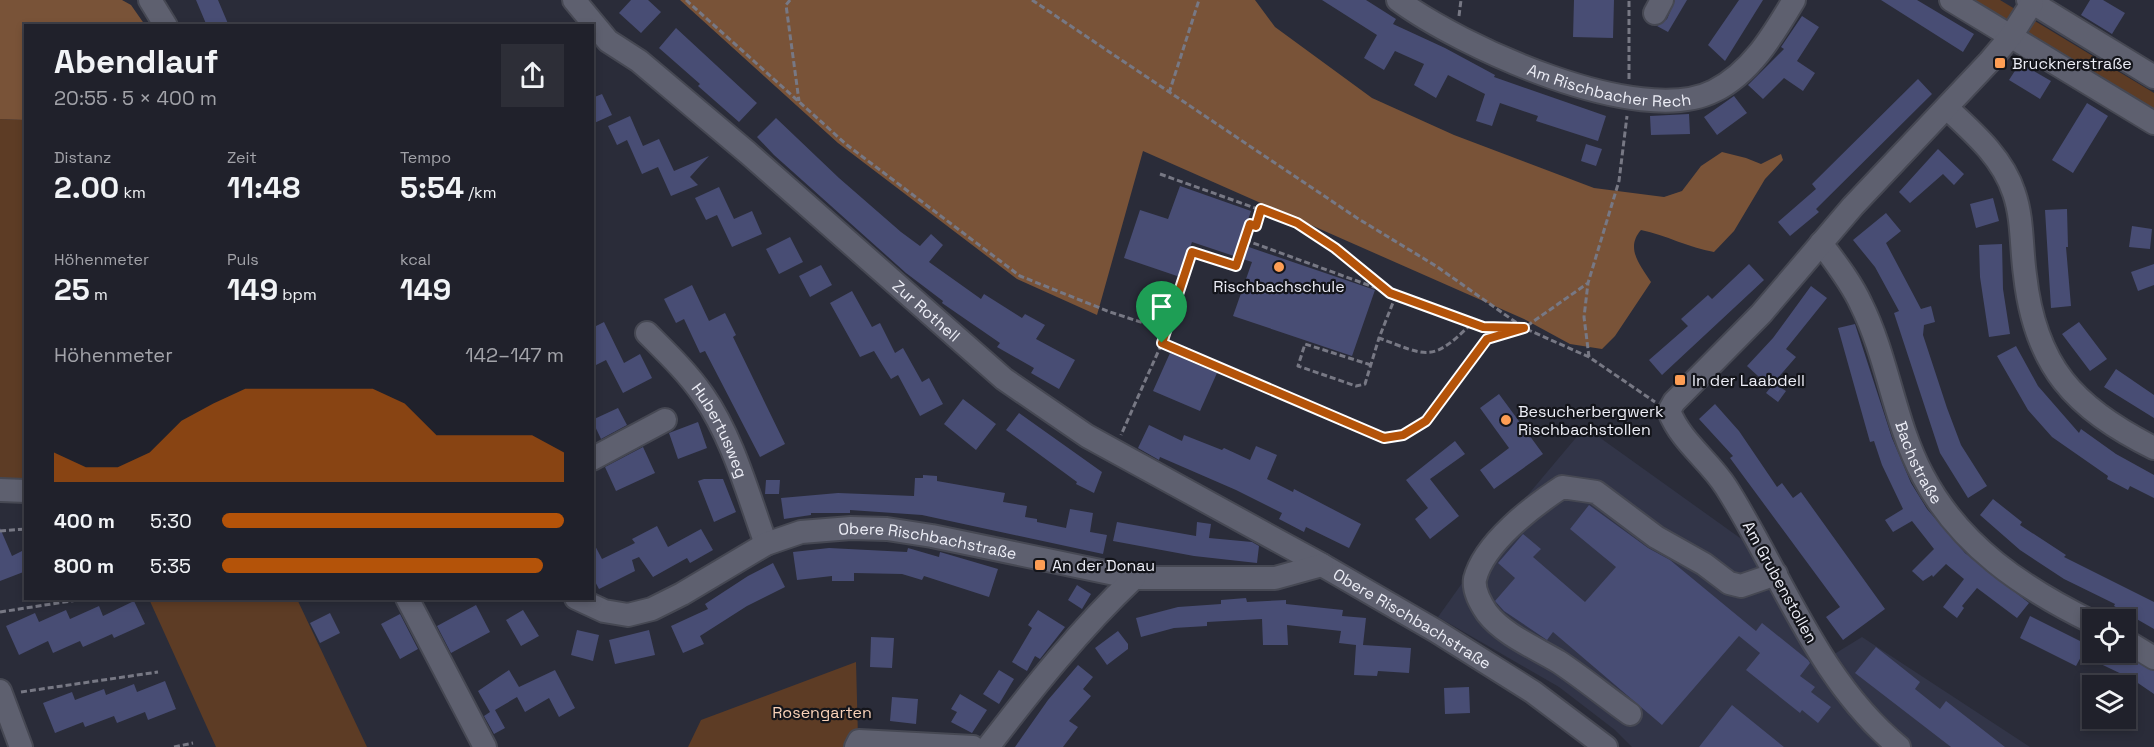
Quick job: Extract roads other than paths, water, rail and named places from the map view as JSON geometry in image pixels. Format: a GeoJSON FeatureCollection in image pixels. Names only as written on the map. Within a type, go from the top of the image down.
{"type":"FeatureCollection","features":[{"type":"Feature","properties":{"kind":"street"},"geometry":{"type":"LineString","coordinates":[[150,0],[165,24]]}},
{"type":"Feature","properties":{"kind":"street","name":"Zur Rothell"},"geometry":{"type":"LineString","coordinates":[[574,0],[594,24]]}},
{"type":"Feature","properties":{"kind":"street","name":"Am Rischbacher Rech"},"geometry":{"type":"LineString","coordinates":[[1398,0],[1498,56],[1544,74],[1629,98],[1686,99],[1712,93],[1752,62],[1794,0]]}},
{"type":"Feature","properties":{"kind":"street"},"geometry":{"type":"LineString","coordinates":[[1951,0],[2154,123]]}},
{"type":"Feature","properties":{"kind":"street"},"geometry":{"type":"LineString","coordinates":[[1821,243],[2011,36],[2030,1],[2154,77]]}},
{"type":"Feature","properties":{"kind":"street","name":"Zur Rothell"},"geometry":{"type":"LineString","coordinates":[[594,24],[608,41],[639,61],[739,146],[1004,379],[1087,436],[1322,565]]}},
{"type":"Feature","properties":{"kind":"street"},"geometry":{"type":"LineString","coordinates":[[1947,108],[1976,135],[2003,169],[2014,193],[2021,222],[2031,312],[2039,340],[2054,369],[2074,395],[2096,413],[2121,432],[2154,448]]}},
{"type":"Feature","properties":{"kind":"street","name":"Am Grubenstollen"},"geometry":{"type":"LineString","coordinates":[[1821,243],[1761,314],[1674,402],[1669,411],[1674,424],[1687,441],[1714,468],[1776,574],[1802,626],[1846,692],[1899,747]]}},
{"type":"Feature","properties":{"kind":"street","name":"Bachstraße"},"geometry":{"type":"LineString","coordinates":[[1821,243],[1861,304],[1906,438],[1923,476],[1943,509],[1972,543],[2004,571],[2049,600],[2082,617]]}},
{"type":"Feature","properties":{"kind":"street","name":"Hubertusweg"},"geometry":{"type":"LineString","coordinates":[[647,333],[680,365],[704,396],[729,445],[766,544]]}},
{"type":"Feature","properties":{"kind":"street"},"geometry":{"type":"LineString","coordinates":[[594,458],[665,420]]}},
{"type":"Feature","properties":{"kind":"street"},"geometry":{"type":"LineString","coordinates":[[1630,714],[1561,663],[1521,640],[1489,615],[1478,598],[1475,580],[1483,562],[1515,520],[1562,487],[1596,492],[1656,537],[1704,564],[1729,583],[1741,586],[1776,574]]}},
{"type":"Feature","properties":{"kind":"street"},"geometry":{"type":"LineString","coordinates":[[0,490],[24,491]]}},
{"type":"Feature","properties":{"kind":"street","name":"Obere Rischbachstraße"},"geometry":{"type":"LineString","coordinates":[[580,600],[604,611],[628,615],[652,609],[766,544],[801,532],[851,528],[887,529],[1134,578],[1275,578],[1322,565],[1533,692],[1606,747]]}},
{"type":"Feature","properties":{"kind":"street"},"geometry":{"type":"LineString","coordinates":[[988,747],[1045,673],[1103,608],[1134,578]]}},
{"type":"Feature","properties":{"kind":"street"},"geometry":{"type":"LineString","coordinates":[[408,600],[485,747]]}},
{"type":"Feature","properties":{"kind":"street"},"geometry":{"type":"LineString","coordinates":[[2136,647],[2154,658]]}},
{"type":"Feature","properties":{"kind":"street"},"geometry":{"type":"LineString","coordinates":[[1,693],[21,747]]}},
{"type":"Feature","properties":{"kind":"street"},"geometry":{"type":"LineString","coordinates":[[856,747],[860,741],[973,747]]}},
{"type":"Feature","properties":{"kind":"place","name":"Brucknerstraße"},"geometry":{"type":"Point","coordinates":[2000,63]}},
{"type":"Feature","properties":{"kind":"place","name":"Rischbachschule"},"geometry":{"type":"Point","coordinates":[1279,267]}},
{"type":"Feature","properties":{"kind":"place","name":"In der Laabdell"},"geometry":{"type":"Point","coordinates":[1680,380]}},
{"type":"Feature","properties":{"kind":"place","name":"Besucherbergwerk Rischbachstollen"},"geometry":{"type":"Point","coordinates":[1506,420]}},
{"type":"Feature","properties":{"kind":"place","name":"An der Donau"},"geometry":{"type":"Point","coordinates":[1040,565]}},
{"type":"Feature","properties":{"kind":"park label","name":"Rosengarten"},"geometry":{"type":"Point","coordinates":[822,712]}}]}
